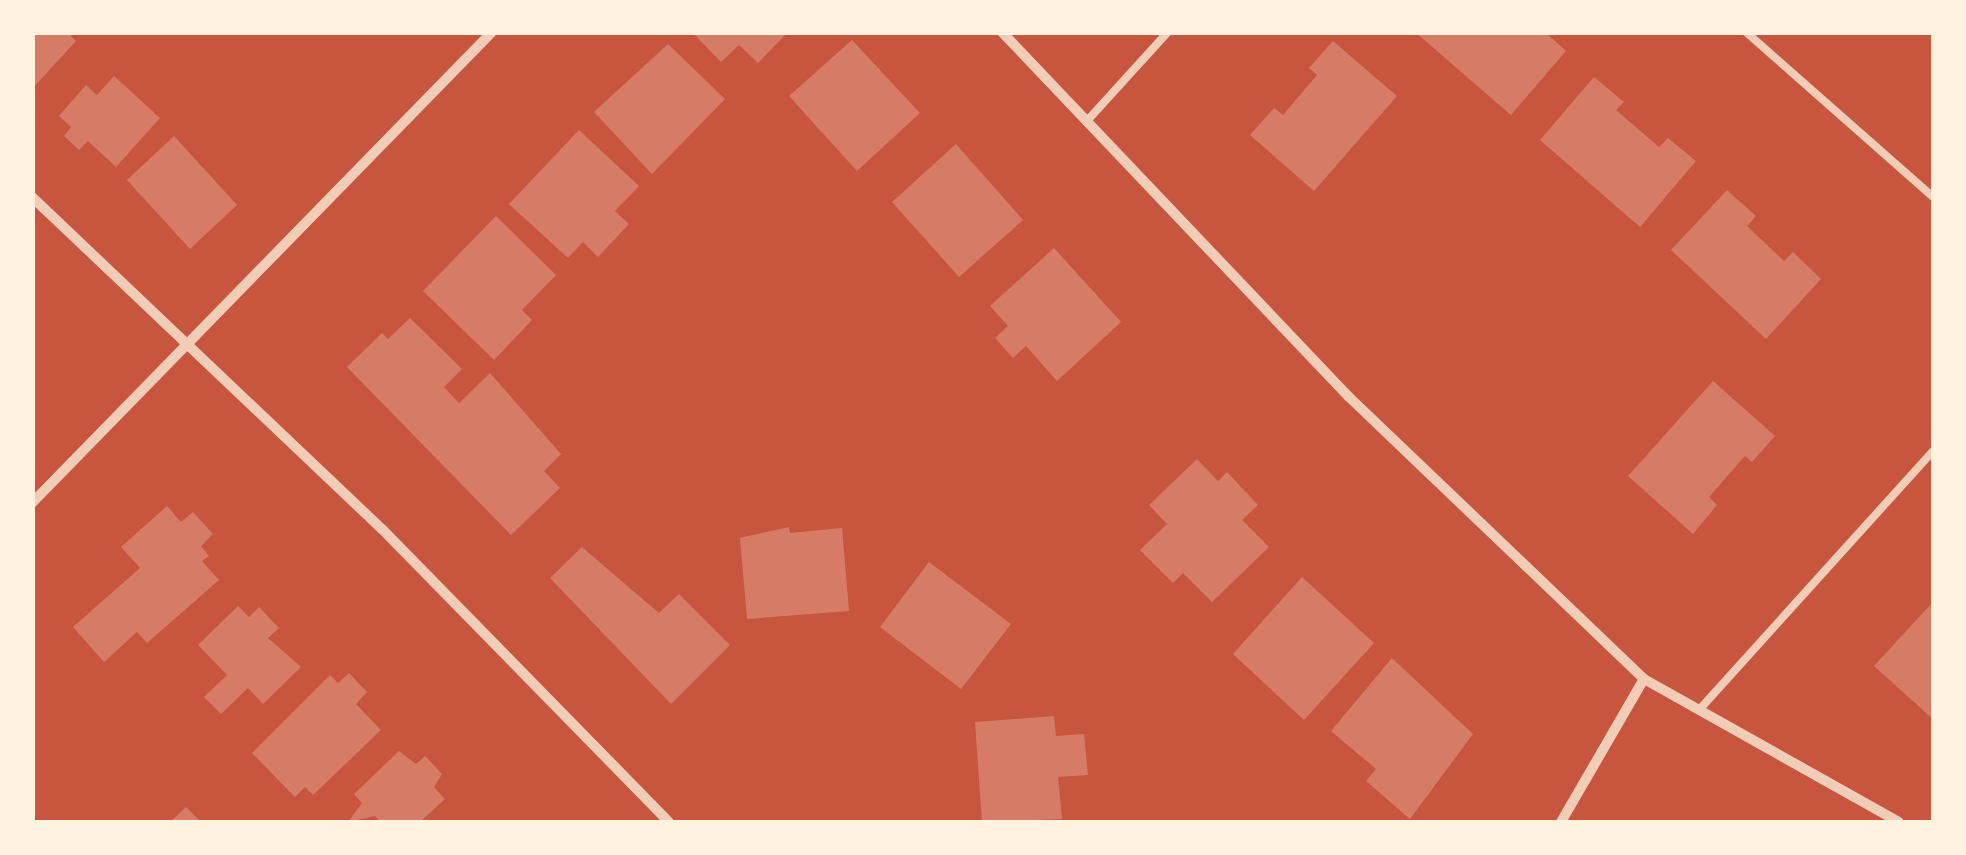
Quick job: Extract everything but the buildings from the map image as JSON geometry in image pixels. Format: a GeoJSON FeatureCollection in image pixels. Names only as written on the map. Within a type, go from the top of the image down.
{"type":"FeatureCollection","features":[{"type":"Feature","properties":{"kind":"street"},"geometry":{"type":"LineString","coordinates":[[32,502],[492,32]]}},
{"type":"Feature","properties":{"kind":"street"},"geometry":{"type":"LineString","coordinates":[[1002,32],[1348,396],[1644,679],[1899,822]]}},
{"type":"Feature","properties":{"kind":"street"},"geometry":{"type":"LineString","coordinates":[[32,197],[382,529],[670,822]]}},
{"type":"Feature","properties":{"kind":"street"},"geometry":{"type":"LineString","coordinates":[[1561,822],[1644,679]]}},
{"type":"Feature","properties":{"kind":"lane"},"geometry":{"type":"LineString","coordinates":[[1086,122],[1168,32]]}},
{"type":"Feature","properties":{"kind":"lane"},"geometry":{"type":"LineString","coordinates":[[1746,32],[1934,198]]}},
{"type":"Feature","properties":{"kind":"lane"},"geometry":{"type":"LineString","coordinates":[[1699,710],[1934,450]]}}]}
